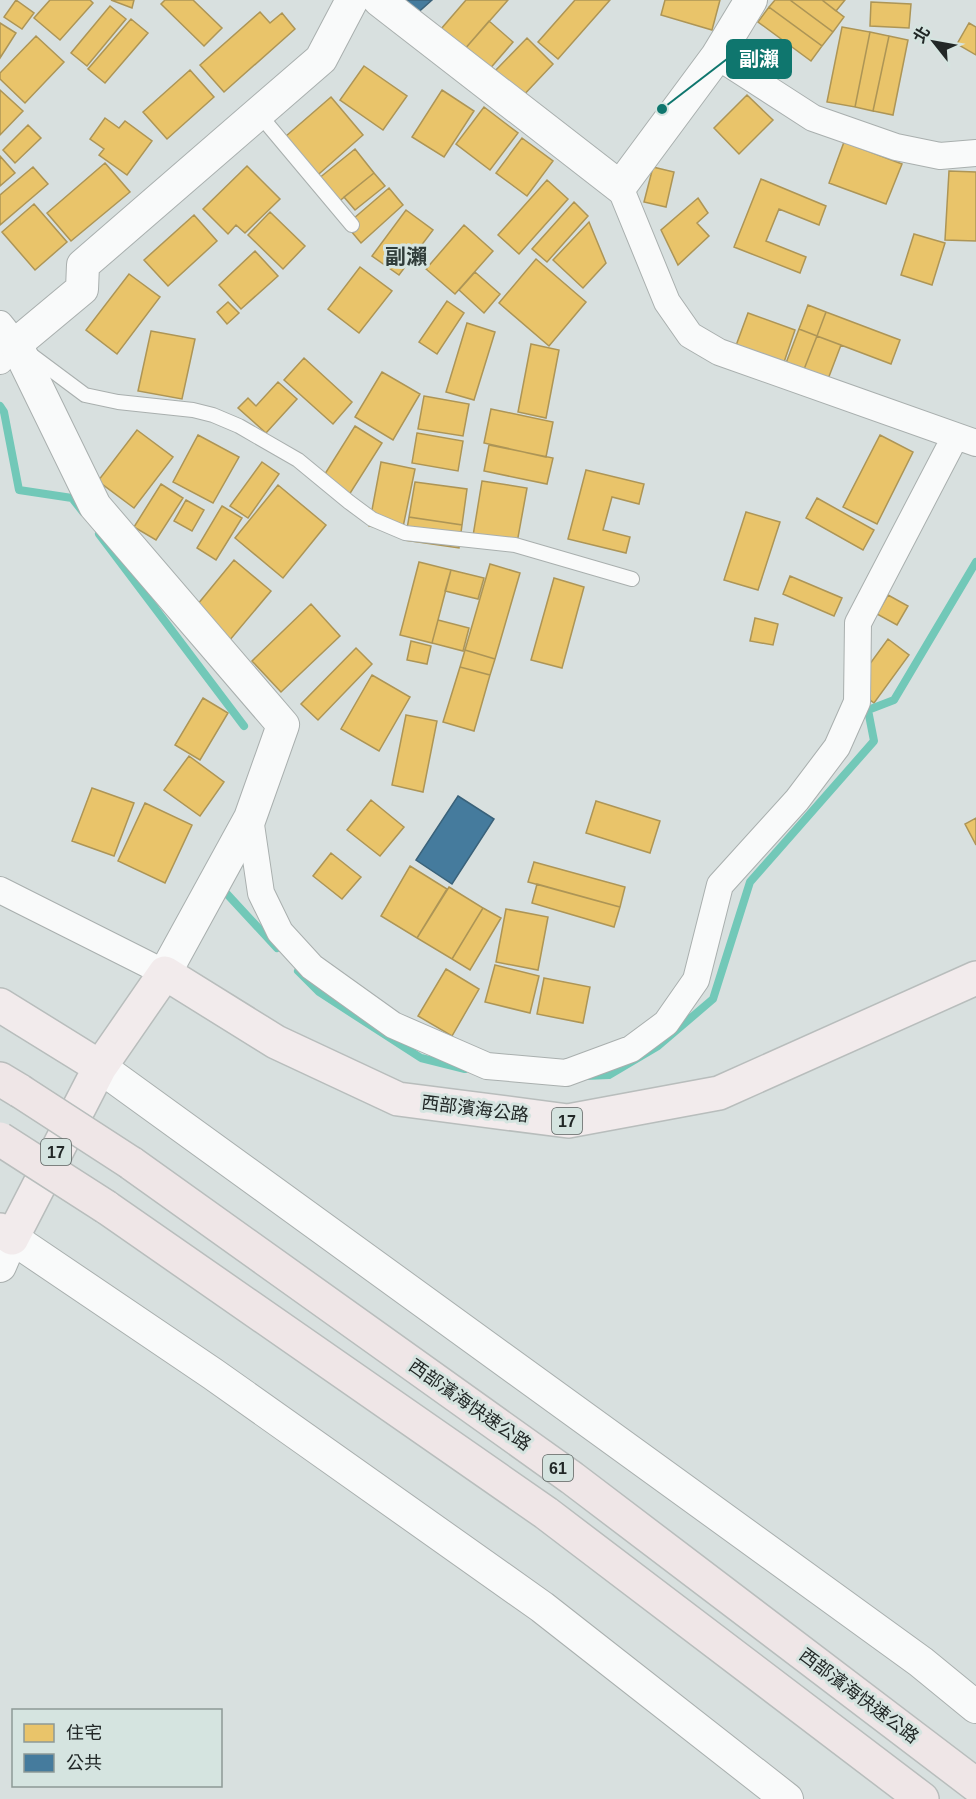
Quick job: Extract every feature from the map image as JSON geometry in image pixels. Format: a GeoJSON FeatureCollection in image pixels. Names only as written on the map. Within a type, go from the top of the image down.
{"type":"FeatureCollection","features":[{"type":"Feature","properties":{"kind":"highway","name":"西部濱海快速公路"},"geometry":{"type":"LineString","coordinates":[[10,1085],[131,1163],[572,1478],[976,1785]]}},
{"type":"Feature","properties":{"kind":"highway","name":"61"},"geometry":{"type":"LineString","coordinates":[[0,1139],[106,1207],[546,1513],[922,1799]]}},
{"type":"Feature","properties":{"kind":"main road","name":"西部濱海公路"},"geometry":{"type":"LineString","coordinates":[[165,973],[276,1042],[398,1100],[568,1121],[719,1093],[976,978]]}},
{"type":"Feature","properties":{"kind":"main road","name":"17"},"geometry":{"type":"LineString","coordinates":[[3,1242],[100,1067],[165,973]]}},
{"type":"Feature","properties":{"kind":"main road"},"geometry":{"type":"LineString","coordinates":[[0,1005],[100,1067]]}},
{"type":"Feature","properties":{"kind":"street"},"geometry":{"type":"LineString","coordinates":[[0,890],[165,973],[250,818],[283,725],[95,506],[5,343],[82,289],[83,265],[321,58],[352,0]]}},
{"type":"Feature","properties":{"kind":"street"},"geometry":{"type":"LineString","coordinates":[[250,818],[261,893],[280,932],[312,967],[393,1025],[487,1066],[566,1073],[631,1049],[666,1023],[696,980],[720,885],[797,800],[837,747],[857,702],[858,622],[966,440],[718,352],[690,334],[667,302],[620,187],[379,0]]}},
{"type":"Feature","properties":{"kind":"street"},"geometry":{"type":"LineString","coordinates":[[620,187],[717,56],[752,0]]}},
{"type":"Feature","properties":{"kind":"street"},"geometry":{"type":"LineString","coordinates":[[717,56],[813,118],[896,147],[940,156],[976,153]]}},
{"type":"Feature","properties":{"kind":"street"},"geometry":{"type":"LineString","coordinates":[[100,1067],[921,1662],[976,1707]]}},
{"type":"Feature","properties":{"kind":"street"},"geometry":{"type":"LineString","coordinates":[[3,1242],[213,1374],[542,1607],[787,1799]]}},
{"type":"Feature","properties":{"kind":"lane"},"geometry":{"type":"LineString","coordinates":[[258,113],[352,225]]}},
{"type":"Feature","properties":{"kind":"lane"},"geometry":{"type":"LineString","coordinates":[[5,343],[85,395],[118,402],[193,410],[213,415],[239,426],[298,460],[372,519],[405,533],[515,545],[632,579]]}},
{"type":"Feature","properties":{"kind":"building: 住宅"},"geometry":{"type":"Polygon","coordinates":[[[16,0],[34,13],[22,29],[4,17],[16,0]]]}},
{"type":"Feature","properties":{"kind":"building: 住宅"},"geometry":{"type":"Polygon","coordinates":[[[50,0],[90,0],[93,3],[60,40],[34,18],[50,0]]]}},
{"type":"Feature","properties":{"kind":"building: 住宅"},"geometry":{"type":"Polygon","coordinates":[[[111,0],[134,0],[132,8],[111,0]]]}},
{"type":"Feature","properties":{"kind":"building: 住宅"},"geometry":{"type":"Polygon","coordinates":[[[165,0],[193,0],[222,28],[204,46],[161,4],[165,0]]]}},
{"type":"Feature","properties":{"kind":"building: 住宅"},"geometry":{"type":"Polygon","coordinates":[[[466,0],[508,0],[464,50],[441,29],[466,0]]]}},
{"type":"Feature","properties":{"kind":"building: 住宅"},"geometry":{"type":"Polygon","coordinates":[[[575,0],[610,0],[558,59],[538,42],[575,0]]]}},
{"type":"Feature","properties":{"kind":"building: 住宅"},"geometry":{"type":"Polygon","coordinates":[[[665,0],[720,0],[712,30],[661,15],[665,0]]]}},
{"type":"Feature","properties":{"kind":"building: 住宅"},"geometry":{"type":"Polygon","coordinates":[[[775,0],[790,0],[833,32],[822,46],[769,7],[775,0]]]}},
{"type":"Feature","properties":{"kind":"building: 住宅"},"geometry":{"type":"Polygon","coordinates":[[[790,0],[822,0],[844,17],[833,32],[790,0]]]}},
{"type":"Feature","properties":{"kind":"building: 住宅"},"geometry":{"type":"Polygon","coordinates":[[[822,0],[845,0],[836,11],[822,0]]]}},
{"type":"Feature","properties":{"kind":"building: 住宅"},"geometry":{"type":"Polygon","coordinates":[[[871,2],[911,4],[909,28],[870,26],[871,2]]]}},
{"type":"Feature","properties":{"kind":"building: 住宅"},"geometry":{"type":"Polygon","coordinates":[[[110,6],[126,19],[87,66],[71,53],[110,6]]]}},
{"type":"Feature","properties":{"kind":"building: 住宅"},"geometry":{"type":"Polygon","coordinates":[[[769,7],[822,46],[811,61],[758,22],[769,7]]]}},
{"type":"Feature","properties":{"kind":"building: 住宅"},"geometry":{"type":"Polygon","coordinates":[[[260,12],[270,23],[282,13],[295,29],[224,92],[200,65],[260,12]]]}},
{"type":"Feature","properties":{"kind":"building: 住宅"},"geometry":{"type":"Polygon","coordinates":[[[131,19],[148,33],[105,83],[88,69],[131,19]]]}},
{"type":"Feature","properties":{"kind":"building: 住宅"},"geometry":{"type":"Polygon","coordinates":[[[489,21],[513,42],[488,71],[464,50],[489,21]]]}},
{"type":"Feature","properties":{"kind":"building: 住宅"},"geometry":{"type":"Polygon","coordinates":[[[0,23],[16,33],[0,58],[0,23]]]}},
{"type":"Feature","properties":{"kind":"building: 住宅"},"geometry":{"type":"Polygon","coordinates":[[[969,23],[976,27],[976,55],[957,44],[969,23]]]}},
{"type":"Feature","properties":{"kind":"building: 住宅"},"geometry":{"type":"Polygon","coordinates":[[[842,27],[870,32],[855,107],[827,102],[842,27]]]}},
{"type":"Feature","properties":{"kind":"building: 住宅"},"geometry":{"type":"Polygon","coordinates":[[[870,32],[889,36],[873,111],[855,107],[870,32]]]}},
{"type":"Feature","properties":{"kind":"building: 住宅"},"geometry":{"type":"Polygon","coordinates":[[[36,36],[64,62],[25,103],[0,79],[0,73],[36,36]]]}},
{"type":"Feature","properties":{"kind":"building: 住宅"},"geometry":{"type":"Polygon","coordinates":[[[889,36],[908,40],[893,115],[873,111],[889,36]]]}},
{"type":"Feature","properties":{"kind":"building: 住宅"},"geometry":{"type":"Polygon","coordinates":[[[527,38],[553,64],[520,99],[493,73],[527,38]]]}},
{"type":"Feature","properties":{"kind":"building: 住宅"},"geometry":{"type":"Polygon","coordinates":[[[364,66],[407,96],[383,130],[340,100],[364,66]]]}},
{"type":"Feature","properties":{"kind":"building: 住宅"},"geometry":{"type":"Polygon","coordinates":[[[190,70],[214,97],[167,139],[143,112],[190,70]]]}},
{"type":"Feature","properties":{"kind":"building: 住宅"},"geometry":{"type":"Polygon","coordinates":[[[0,90],[23,111],[0,135],[0,90]]]}},
{"type":"Feature","properties":{"kind":"building: 住宅"},"geometry":{"type":"Polygon","coordinates":[[[442,90],[474,111],[444,157],[412,137],[442,90]]]}},
{"type":"Feature","properties":{"kind":"building: 住宅"},"geometry":{"type":"Polygon","coordinates":[[[747,95],[773,120],[739,154],[714,128],[747,95]]]}},
{"type":"Feature","properties":{"kind":"building: 住宅"},"geometry":{"type":"Polygon","coordinates":[[[331,97],[363,135],[311,181],[278,143],[331,97]]]}},
{"type":"Feature","properties":{"kind":"building: 住宅"},"geometry":{"type":"Polygon","coordinates":[[[484,107],[518,133],[490,170],[456,144],[484,107]]]}},
{"type":"Feature","properties":{"kind":"building: 住宅"},"geometry":{"type":"Polygon","coordinates":[[[105,118],[119,128],[125,121],[152,141],[127,175],[99,155],[104,149],[90,139],[105,118]]]}},
{"type":"Feature","properties":{"kind":"building: 住宅"},"geometry":{"type":"Polygon","coordinates":[[[28,125],[41,138],[15,163],[3,150],[28,125]]]}},
{"type":"Feature","properties":{"kind":"building: 住宅"},"geometry":{"type":"Polygon","coordinates":[[[522,138],[553,161],[527,196],[496,173],[522,138]]]}},
{"type":"Feature","properties":{"kind":"building: 住宅"},"geometry":{"type":"Polygon","coordinates":[[[844,142],[902,164],[886,204],[829,183],[844,142]]]}},
{"type":"Feature","properties":{"kind":"building: 住宅"},"geometry":{"type":"Polygon","coordinates":[[[355,149],[374,173],[337,203],[318,179],[355,149]]]}},
{"type":"Feature","properties":{"kind":"building: 住宅"},"geometry":{"type":"Polygon","coordinates":[[[0,156],[15,173],[0,186],[0,156]]]}},
{"type":"Feature","properties":{"kind":"building: 住宅"},"geometry":{"type":"Polygon","coordinates":[[[105,163],[130,192],[71,241],[47,213],[105,163]]]}},
{"type":"Feature","properties":{"kind":"building: 住宅"},"geometry":{"type":"Polygon","coordinates":[[[247,166],[280,199],[245,233],[236,225],[228,234],[203,209],[247,166]]]}},
{"type":"Feature","properties":{"kind":"building: 住宅"},"geometry":{"type":"Polygon","coordinates":[[[33,167],[48,184],[0,225],[0,195],[33,167]]]}},
{"type":"Feature","properties":{"kind":"building: 住宅"},"geometry":{"type":"Polygon","coordinates":[[[653,167],[674,172],[666,207],[644,202],[653,167]]]}},
{"type":"Feature","properties":{"kind":"building: 住宅"},"geometry":{"type":"Polygon","coordinates":[[[949,171],[976,172],[976,241],[945,240],[949,171]]]}},
{"type":"Feature","properties":{"kind":"building: 住宅"},"geometry":{"type":"Polygon","coordinates":[[[374,173],[385,186],[355,210],[344,197],[374,173]]]}},
{"type":"Feature","properties":{"kind":"building: 住宅"},"geometry":{"type":"Polygon","coordinates":[[[761,179],[826,206],[819,225],[779,209],[766,241],[806,257],[800,273],[734,247],[761,179]]]}},
{"type":"Feature","properties":{"kind":"building: 住宅"},"geometry":{"type":"Polygon","coordinates":[[[547,180],[568,199],[519,254],[498,235],[547,180]]]}},
{"type":"Feature","properties":{"kind":"building: 住宅"},"geometry":{"type":"Polygon","coordinates":[[[389,188],[403,205],[361,243],[346,225],[389,188]]]}},
{"type":"Feature","properties":{"kind":"building: 住宅"},"geometry":{"type":"Polygon","coordinates":[[[698,198],[708,213],[697,223],[709,236],[678,265],[661,230],[698,198]]]}},
{"type":"Feature","properties":{"kind":"building: 住宅"},"geometry":{"type":"Polygon","coordinates":[[[574,202],[588,216],[547,262],[532,249],[574,202]]]}},
{"type":"Feature","properties":{"kind":"building: 住宅"},"geometry":{"type":"Polygon","coordinates":[[[34,204],[67,242],[35,270],[2,232],[34,204]]]}},
{"type":"Feature","properties":{"kind":"building: 住宅"},"geometry":{"type":"Polygon","coordinates":[[[406,210],[433,230],[399,275],[372,256],[406,210]]]}},
{"type":"Feature","properties":{"kind":"building: 住宅"},"geometry":{"type":"Polygon","coordinates":[[[270,212],[305,246],[283,269],[248,235],[270,212]]]}},
{"type":"Feature","properties":{"kind":"building: 住宅"},"geometry":{"type":"Polygon","coordinates":[[[194,215],[217,241],[168,286],[144,260],[194,215]]]}},
{"type":"Feature","properties":{"kind":"building: 住宅"},"geometry":{"type":"Polygon","coordinates":[[[589,222],[606,263],[583,288],[553,260],[589,222]]]}},
{"type":"Feature","properties":{"kind":"building: 住宅"},"geometry":{"type":"Polygon","coordinates":[[[464,225],[493,251],[455,294],[426,269],[464,225]]]}},
{"type":"Feature","properties":{"kind":"building: 住宅"},"geometry":{"type":"Polygon","coordinates":[[[914,234],[945,243],[932,285],[901,275],[914,234]]]}},
{"type":"Feature","properties":{"kind":"building: 住宅"},"geometry":{"type":"Polygon","coordinates":[[[255,251],[278,276],[241,309],[219,285],[255,251]]]}},
{"type":"Feature","properties":{"kind":"building: 住宅"},"geometry":{"type":"Polygon","coordinates":[[[536,259],[586,302],[549,346],[499,303],[536,259]]]}},
{"type":"Feature","properties":{"kind":"building: 住宅"},"geometry":{"type":"Polygon","coordinates":[[[360,267],[392,291],[359,333],[328,309],[360,267]]]}},
{"type":"Feature","properties":{"kind":"building: 住宅"},"geometry":{"type":"Polygon","coordinates":[[[475,272],[500,294],[484,313],[459,290],[475,272]]]}},
{"type":"Feature","properties":{"kind":"building: 住宅"},"geometry":{"type":"Polygon","coordinates":[[[129,274],[160,297],[117,354],[86,330],[129,274]]]}},
{"type":"Feature","properties":{"kind":"building: 住宅"},"geometry":{"type":"Polygon","coordinates":[[[447,301],[464,313],[437,354],[419,342],[447,301]]]}},
{"type":"Feature","properties":{"kind":"building: 住宅"},"geometry":{"type":"Polygon","coordinates":[[[228,302],[239,313],[227,324],[217,312],[228,302]]]}},
{"type":"Feature","properties":{"kind":"building: 住宅"},"geometry":{"type":"Polygon","coordinates":[[[808,305],[826,312],[817,336],[799,329],[808,305]]]}},
{"type":"Feature","properties":{"kind":"building: 住宅"},"geometry":{"type":"Polygon","coordinates":[[[826,312],[900,340],[891,364],[817,336],[826,312]]]}},
{"type":"Feature","properties":{"kind":"building: 住宅"},"geometry":{"type":"Polygon","coordinates":[[[748,313],[795,330],[782,368],[734,351],[748,313]]]}},
{"type":"Feature","properties":{"kind":"building: 住宅"},"geometry":{"type":"Polygon","coordinates":[[[467,323],[495,332],[474,400],[446,392],[467,323]]]}},
{"type":"Feature","properties":{"kind":"building: 住宅"},"geometry":{"type":"Polygon","coordinates":[[[799,329],[817,336],[801,377],[783,371],[799,329]]]}},
{"type":"Feature","properties":{"kind":"building: 住宅"},"geometry":{"type":"Polygon","coordinates":[[[151,331],[195,339],[182,399],[138,391],[151,331]]]}},
{"type":"Feature","properties":{"kind":"building: 住宅"},"geometry":{"type":"Polygon","coordinates":[[[817,336],[841,345],[825,387],[801,377],[817,336]]]}},
{"type":"Feature","properties":{"kind":"building: 住宅"},"geometry":{"type":"Polygon","coordinates":[[[531,344],[559,350],[546,418],[518,412],[531,344]]]}},
{"type":"Feature","properties":{"kind":"building: 住宅"},"geometry":{"type":"Polygon","coordinates":[[[304,358],[352,402],[333,424],[284,380],[304,358]]]}},
{"type":"Feature","properties":{"kind":"building: 住宅"},"geometry":{"type":"Polygon","coordinates":[[[382,372],[420,394],[393,440],[355,417],[382,372]]]}},
{"type":"Feature","properties":{"kind":"building: 住宅"},"geometry":{"type":"Polygon","coordinates":[[[278,382],[297,399],[266,433],[238,408],[248,398],[256,406],[278,382]]]}},
{"type":"Feature","properties":{"kind":"building: 住宅"},"geometry":{"type":"Polygon","coordinates":[[[424,396],[469,404],[463,436],[418,429],[424,396]]]}},
{"type":"Feature","properties":{"kind":"building: 住宅"},"geometry":{"type":"Polygon","coordinates":[[[491,409],[553,422],[546,457],[484,443],[491,409]]]}},
{"type":"Feature","properties":{"kind":"building: 住宅"},"geometry":{"type":"Polygon","coordinates":[[[355,426],[382,443],[349,495],[323,477],[355,426]]]}},
{"type":"Feature","properties":{"kind":"building: 住宅"},"geometry":{"type":"Polygon","coordinates":[[[137,430],[173,457],[134,508],[98,481],[137,430]]]}},
{"type":"Feature","properties":{"kind":"building: 住宅"},"geometry":{"type":"Polygon","coordinates":[[[417,433],[463,441],[458,471],[412,463],[417,433]]]}},
{"type":"Feature","properties":{"kind":"building: 住宅"},"geometry":{"type":"Polygon","coordinates":[[[198,435],[239,457],[213,503],[173,482],[198,435]]]}},
{"type":"Feature","properties":{"kind":"building: 住宅"},"geometry":{"type":"Polygon","coordinates":[[[880,435],[913,452],[877,524],[843,507],[880,435]]]}},
{"type":"Feature","properties":{"kind":"building: 住宅"},"geometry":{"type":"Polygon","coordinates":[[[489,445],[553,458],[547,484],[484,471],[489,445]]]}},
{"type":"Feature","properties":{"kind":"building: 住宅"},"geometry":{"type":"Polygon","coordinates":[[[262,462],[279,474],[248,518],[230,506],[262,462]]]}},
{"type":"Feature","properties":{"kind":"building: 住宅"},"geometry":{"type":"Polygon","coordinates":[[[381,462],[415,469],[402,532],[369,526],[381,462]]]}},
{"type":"Feature","properties":{"kind":"building: 住宅"},"geometry":{"type":"Polygon","coordinates":[[[586,470],[644,484],[639,504],[612,497],[603,530],[630,537],[626,553],[568,539],[586,470]]]}},
{"type":"Feature","properties":{"kind":"building: 住宅"},"geometry":{"type":"Polygon","coordinates":[[[482,481],[527,488],[517,543],[473,536],[482,481]]]}},
{"type":"Feature","properties":{"kind":"building: 住宅"},"geometry":{"type":"Polygon","coordinates":[[[415,482],[467,489],[462,525],[409,517],[415,482]]]}},
{"type":"Feature","properties":{"kind":"building: 住宅"},"geometry":{"type":"Polygon","coordinates":[[[161,484],[183,498],[156,540],[134,527],[161,484]]]}},
{"type":"Feature","properties":{"kind":"building: 住宅"},"geometry":{"type":"Polygon","coordinates":[[[278,485],[326,525],[283,578],[235,538],[278,485]]]}},
{"type":"Feature","properties":{"kind":"building: 住宅"},"geometry":{"type":"Polygon","coordinates":[[[817,498],[874,530],[863,550],[806,518],[817,498]]]}},
{"type":"Feature","properties":{"kind":"building: 住宅"},"geometry":{"type":"Polygon","coordinates":[[[186,500],[204,510],[192,531],[174,521],[186,500]]]}},
{"type":"Feature","properties":{"kind":"building: 住宅"},"geometry":{"type":"Polygon","coordinates":[[[222,506],[242,518],[216,560],[197,548],[222,506]]]}},
{"type":"Feature","properties":{"kind":"building: 住宅"},"geometry":{"type":"Polygon","coordinates":[[[746,512],[780,522],[758,590],[724,580],[746,512]]]}},
{"type":"Feature","properties":{"kind":"building: 住宅"},"geometry":{"type":"Polygon","coordinates":[[[409,517],[462,525],[459,548],[405,540],[409,517]]]}},
{"type":"Feature","properties":{"kind":"building: 住宅"},"geometry":{"type":"Polygon","coordinates":[[[234,560],[271,591],[229,641],[193,610],[234,560]]]}},
{"type":"Feature","properties":{"kind":"building: 住宅"},"geometry":{"type":"Polygon","coordinates":[[[419,562],[451,570],[432,643],[400,635],[419,562]]]}},
{"type":"Feature","properties":{"kind":"building: 住宅"},"geometry":{"type":"Polygon","coordinates":[[[490,564],[520,573],[495,659],[465,650],[490,564]]]}},
{"type":"Feature","properties":{"kind":"building: 住宅"},"geometry":{"type":"Polygon","coordinates":[[[451,570],[484,578],[478,599],[445,591],[451,570]]]}},
{"type":"Feature","properties":{"kind":"building: 住宅"},"geometry":{"type":"Polygon","coordinates":[[[790,576],[842,598],[834,616],[783,594],[790,576]]]}},
{"type":"Feature","properties":{"kind":"building: 住宅"},"geometry":{"type":"Polygon","coordinates":[[[554,578],[584,587],[562,668],[531,660],[554,578]]]}},
{"type":"Feature","properties":{"kind":"building: 住宅"},"geometry":{"type":"Polygon","coordinates":[[[888,595],[908,606],[897,625],[877,614],[888,595]]]}},
{"type":"Feature","properties":{"kind":"building: 住宅"},"geometry":{"type":"Polygon","coordinates":[[[311,604],[340,636],[281,692],[252,661],[311,604]]]}},
{"type":"Feature","properties":{"kind":"building: 住宅"},"geometry":{"type":"Polygon","coordinates":[[[755,618],[778,624],[773,645],[750,641],[755,618]]]}},
{"type":"Feature","properties":{"kind":"building: 住宅"},"geometry":{"type":"Polygon","coordinates":[[[438,620],[469,628],[463,651],[432,643],[438,620]]]}},
{"type":"Feature","properties":{"kind":"building: 住宅"},"geometry":{"type":"Polygon","coordinates":[[[888,639],[909,655],[874,703],[853,687],[888,639]]]}},
{"type":"Feature","properties":{"kind":"building: 住宅"},"geometry":{"type":"Polygon","coordinates":[[[411,641],[431,646],[427,664],[407,660],[411,641]]]}},
{"type":"Feature","properties":{"kind":"building: 住宅"},"geometry":{"type":"Polygon","coordinates":[[[356,648],[372,664],[318,720],[301,704],[356,648]]]}},
{"type":"Feature","properties":{"kind":"building: 住宅"},"geometry":{"type":"Polygon","coordinates":[[[465,650],[495,659],[490,675],[460,667],[465,650]]]}},
{"type":"Feature","properties":{"kind":"building: 住宅"},"geometry":{"type":"Polygon","coordinates":[[[460,667],[490,675],[474,731],[443,722],[460,667]]]}},
{"type":"Feature","properties":{"kind":"building: 住宅"},"geometry":{"type":"Polygon","coordinates":[[[372,675],[410,697],[379,751],[341,729],[372,675]]]}},
{"type":"Feature","properties":{"kind":"building: 住宅"},"geometry":{"type":"Polygon","coordinates":[[[203,698],[228,713],[200,760],[175,745],[203,698]]]}},
{"type":"Feature","properties":{"kind":"building: 住宅"},"geometry":{"type":"Polygon","coordinates":[[[406,715],[437,721],[423,792],[392,785],[406,715]]]}},
{"type":"Feature","properties":{"kind":"building: 住宅"},"geometry":{"type":"Polygon","coordinates":[[[189,756],[224,782],[200,816],[164,790],[189,756]]]}},
{"type":"Feature","properties":{"kind":"building: 住宅"},"geometry":{"type":"Polygon","coordinates":[[[92,788],[134,803],[114,856],[72,841],[92,788]]]}},
{"type":"Feature","properties":{"kind":"building: 住宅"},"geometry":{"type":"Polygon","coordinates":[[[371,800],[404,827],[380,856],[347,830],[371,800]]]}},
{"type":"Feature","properties":{"kind":"building: 住宅"},"geometry":{"type":"Polygon","coordinates":[[[596,801],[660,821],[650,853],[586,833],[596,801]]]}},
{"type":"Feature","properties":{"kind":"building: 住宅"},"geometry":{"type":"Polygon","coordinates":[[[145,803],[192,825],[165,883],[118,861],[145,803]]]}},
{"type":"Feature","properties":{"kind":"building: 住宅"},"geometry":{"type":"Polygon","coordinates":[[[976,818],[976,845],[965,824],[976,818]]]}},
{"type":"Feature","properties":{"kind":"building: 住宅"},"geometry":{"type":"Polygon","coordinates":[[[331,853],[361,877],[342,899],[313,876],[331,853]]]}},
{"type":"Feature","properties":{"kind":"building: 住宅"},"geometry":{"type":"Polygon","coordinates":[[[534,862],[625,887],[620,907],[528,882],[534,862]]]}},
{"type":"Feature","properties":{"kind":"building: 住宅"},"geometry":{"type":"Polygon","coordinates":[[[410,866],[447,889],[417,938],[381,916],[410,866]]]}},
{"type":"Feature","properties":{"kind":"building: 住宅"},"geometry":{"type":"Polygon","coordinates":[[[537,884],[620,907],[614,927],[532,903],[537,884]]]}},
{"type":"Feature","properties":{"kind":"building: 住宅"},"geometry":{"type":"Polygon","coordinates":[[[449,887],[483,908],[452,959],[417,938],[449,887]]]}},
{"type":"Feature","properties":{"kind":"building: 住宅"},"geometry":{"type":"Polygon","coordinates":[[[483,908],[501,918],[470,970],[452,959],[483,908]]]}},
{"type":"Feature","properties":{"kind":"building: 住宅"},"geometry":{"type":"Polygon","coordinates":[[[506,909],[548,917],[538,970],[496,962],[506,909]]]}},
{"type":"Feature","properties":{"kind":"building: 住宅"},"geometry":{"type":"Polygon","coordinates":[[[495,965],[539,976],[530,1013],[485,1002],[495,965]]]}},
{"type":"Feature","properties":{"kind":"building: 住宅"},"geometry":{"type":"Polygon","coordinates":[[[446,969],[479,989],[452,1036],[418,1016],[446,969]]]}},
{"type":"Feature","properties":{"kind":"building: 住宅"},"geometry":{"type":"Polygon","coordinates":[[[544,978],[590,987],[583,1023],[537,1014],[544,978]]]}},
{"type":"Feature","properties":{"kind":"building: 公共"},"geometry":{"type":"Polygon","coordinates":[[[398,0],[432,0],[413,17],[398,0]]]}},
{"type":"Feature","properties":{"kind":"building: 公共"},"geometry":{"type":"Polygon","coordinates":[[[458,796],[494,819],[452,884],[416,860],[458,796]]]}},
{"type":"Feature","properties":{"kind":"waterway"},"geometry":{"type":"LineString","coordinates":[[0,406],[4,412],[19,490],[72,498],[83,512]]}},
{"type":"Feature","properties":{"kind":"waterway"},"geometry":{"type":"LineString","coordinates":[[99,534],[244,726]]}},
{"type":"Feature","properties":{"kind":"waterway"},"geometry":{"type":"LineString","coordinates":[[585,1076],[609,1075],[658,1046],[713,999],[750,882],[874,741],[868,710],[894,700],[976,562]]}},
{"type":"Feature","properties":{"kind":"waterway"},"geometry":{"type":"LineString","coordinates":[[227,894],[277,948]]}},
{"type":"Feature","properties":{"kind":"waterway"},"geometry":{"type":"LineString","coordinates":[[298,971],[319,992],[421,1058],[465,1069]]}},
{"type":"Feature","properties":{"kind":"place","name":"副瀨"},"geometry":{"type":"Point","coordinates":[662,109]}},
{"type":"Feature","properties":{"kind":"district","name":"副瀨"},"geometry":{"type":"Point","coordinates":[406,257]}}]}
